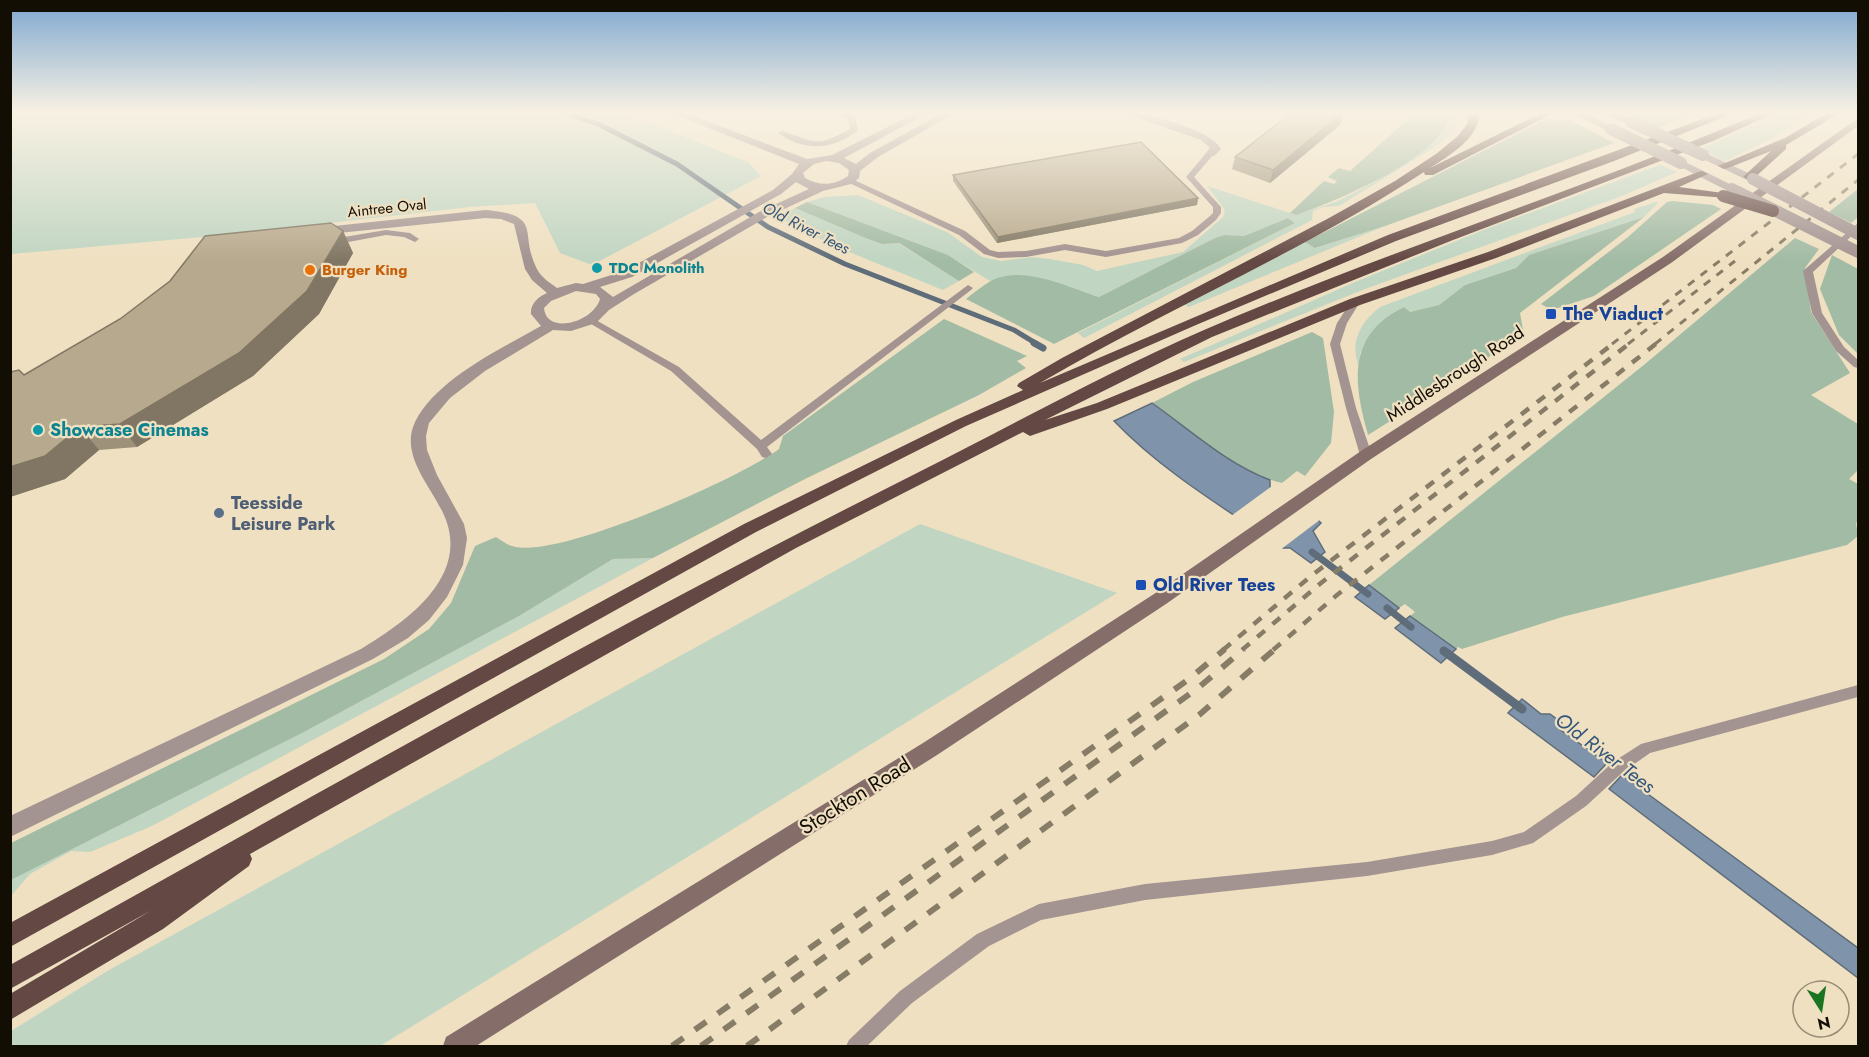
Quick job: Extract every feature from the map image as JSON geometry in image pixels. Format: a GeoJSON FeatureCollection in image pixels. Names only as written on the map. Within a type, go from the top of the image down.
{"type":"FeatureCollection","features":[{"type":"Feature","properties":{"kind":"highway"},"geometry":{"type":"LineString","coordinates":[[961,423],[1074,356],[1315,230],[1430,162]]}},
{"type":"Feature","properties":{"kind":"highway"},"geometry":{"type":"LineString","coordinates":[[1391,187],[1451,162]]}},
{"type":"Feature","properties":{"kind":"highway"},"geometry":{"type":"LineString","coordinates":[[10,936],[709,551],[961,423],[1213,312],[1392,238],[1601,162]]}},
{"type":"Feature","properties":{"kind":"highway"},"geometry":{"type":"LineString","coordinates":[[10,978],[304,812],[790,544],[1207,334],[1449,237],[1649,162]]}},
{"type":"Feature","properties":{"kind":"highway"},"geometry":{"type":"LineString","coordinates":[[1724,166],[1733,162]]}},
{"type":"Feature","properties":{"kind":"highway"},"geometry":{"type":"LineString","coordinates":[[1751,178],[1767,162]]}},
{"type":"Feature","properties":{"kind":"highway"},"geometry":{"type":"LineString","coordinates":[[969,453],[1102,406],[1355,302],[1492,255],[1702,174]]}},
{"type":"Feature","properties":{"kind":"highway"},"geometry":{"type":"LineString","coordinates":[[1659,191],[1687,190],[1727,193],[1773,211]]}},
{"type":"Feature","properties":{"kind":"highway"},"geometry":{"type":"LineString","coordinates":[[10,1008],[155,921],[304,812]]}},
{"type":"Feature","properties":{"kind":"main road","name":"Middlesbrough Road"},"geometry":{"type":"LineString","coordinates":[[1250,538],[1366,455],[1667,260],[1801,162]]}},
{"type":"Feature","properties":{"kind":"main road","name":"Stockton Road"},"geometry":{"type":"LineString","coordinates":[[455,1047],[920,756],[1250,538]]}},
{"type":"Feature","properties":{"kind":"street"},"geometry":{"type":"LineString","coordinates":[[847,162],[855,170]]}},
{"type":"Feature","properties":{"kind":"street"},"geometry":{"type":"LineString","coordinates":[[798,176],[804,183],[823,187],[838,186],[849,181],[855,170],[865,162]]}},
{"type":"Feature","properties":{"kind":"street"},"geometry":{"type":"LineString","coordinates":[[1694,162],[1702,174],[1727,193]]}},
{"type":"Feature","properties":{"kind":"street"},"geometry":{"type":"LineString","coordinates":[[1707,162],[1724,166],[1751,178],[1858,234]]}},
{"type":"Feature","properties":{"kind":"street"},"geometry":{"type":"LineString","coordinates":[[807,163],[799,169],[798,176],[777,192],[628,274],[588,287],[554,292],[538,306],[538,314],[542,321],[552,325],[571,326],[591,321],[623,295],[796,198],[823,187]]}},
{"type":"Feature","properties":{"kind":"street"},"geometry":{"type":"LineString","coordinates":[[1702,174],[1724,166]]}},
{"type":"Feature","properties":{"kind":"street"},"geometry":{"type":"LineString","coordinates":[[1773,211],[1858,252]]}},
{"type":"Feature","properties":{"kind":"street","name":"Aintree Oval"},"geometry":{"type":"LineString","coordinates":[[307,232],[474,215],[506,216],[520,223],[528,264],[533,273],[554,292]]}},
{"type":"Feature","properties":{"kind":"street"},"geometry":{"type":"LineString","coordinates":[[588,287],[600,291],[607,298],[606,307]]}},
{"type":"Feature","properties":{"kind":"street"},"geometry":{"type":"LineString","coordinates":[[10,827],[367,654],[412,624],[441,591],[458,549],[457,524],[421,454],[419,433],[423,423],[437,401],[458,383],[552,325]]}},
{"type":"Feature","properties":{"kind":"lane"},"geometry":{"type":"LineString","coordinates":[[849,181],[962,233],[987,252],[998,255],[1026,254],[1065,247],[1106,254],[1182,240],[1195,233],[1217,213],[1217,207],[1190,177],[1203,162]]}},
{"type":"Feature","properties":{"kind":"lane"},"geometry":{"type":"LineString","coordinates":[[1858,226],[1808,271],[1817,313],[1840,349],[1858,365]]}},
{"type":"Feature","properties":{"kind":"lane"},"geometry":{"type":"LineString","coordinates":[[327,243],[399,232],[415,239]]}},
{"type":"Feature","properties":{"kind":"lane"},"geometry":{"type":"LineString","coordinates":[[591,321],[675,369],[764,450],[968,288]]}},
{"type":"Feature","properties":{"kind":"lane"},"geometry":{"type":"LineString","coordinates":[[1355,302],[1342,323],[1335,344],[1351,408],[1366,455]]}},
{"type":"Feature","properties":{"kind":"lane"},"geometry":{"type":"LineString","coordinates":[[855,1047],[906,997],[984,940],[1039,912],[1145,892],[1367,869],[1492,849],[1528,838],[1596,789],[1618,767],[1646,748],[1858,691]]}},
{"type":"Feature","properties":{"kind":"green space"},"geometry":{"type":"Polygon","coordinates":[[[11,162],[748,162],[761,176],[592,265],[560,253],[535,203],[470,207],[214,236],[11,254],[11,162]]]}},
{"type":"Feature","properties":{"kind":"green space"},"geometry":{"type":"Polygon","coordinates":[[[1360,162],[1407,162],[1385,176],[1335,200],[1296,215],[1290,213],[1324,181],[1334,184],[1337,181],[1328,177],[1339,168],[1350,171],[1360,162]]]}},
{"type":"Feature","properties":{"kind":"green space"},"geometry":{"type":"Polygon","coordinates":[[[1406,162],[1410,162],[1339,206],[1323,207],[1313,211],[1312,220],[1084,338],[1078,333],[1295,223],[1288,218],[1244,236],[1224,235],[1215,238],[1099,297],[1032,278],[1004,278],[990,281],[948,255],[807,202],[825,197],[858,195],[947,232],[982,257],[1001,261],[1032,257],[1050,259],[1083,265],[1097,271],[1183,252],[1223,217],[1225,210],[1207,186],[1296,215],[1338,201],[1406,162]]]}},
{"type":"Feature","properties":{"kind":"green space"},"geometry":{"type":"Polygon","coordinates":[[[1461,162],[1561,162],[1385,226],[1315,248],[1305,242],[1461,162]]]}},
{"type":"Feature","properties":{"kind":"green space"},"geometry":{"type":"Polygon","coordinates":[[[1660,165],[1677,172],[1622,196],[1365,289],[1184,362],[1180,359],[1355,282],[1491,227],[1660,165]]]}},
{"type":"Feature","properties":{"kind":"green space"},"geometry":{"type":"Polygon","coordinates":[[[1858,189],[1858,217],[1851,223],[1829,212],[1858,189]]]}},
{"type":"Feature","properties":{"kind":"green space"},"geometry":{"type":"Polygon","coordinates":[[[807,202],[948,255],[974,272],[959,281],[899,243],[882,244],[795,208],[807,202]]]}},
{"type":"Feature","properties":{"kind":"green space"},"geometry":{"type":"Polygon","coordinates":[[[1667,202],[1713,205],[1721,209],[1594,296],[1552,310],[1541,304],[1628,237],[1667,202]]]}},
{"type":"Feature","properties":{"kind":"green space"},"geometry":{"type":"Polygon","coordinates":[[[1658,203],[1644,217],[1529,255],[1516,268],[1465,285],[1439,305],[1410,312],[1404,307],[1394,312],[1360,353],[1359,366],[1355,349],[1356,341],[1362,326],[1380,307],[1635,212],[1634,209],[1658,203]]]}},
{"type":"Feature","properties":{"kind":"green space"},"geometry":{"type":"Polygon","coordinates":[[[795,208],[882,244],[898,243],[959,281],[943,290],[839,247],[778,217],[795,208]]]}},
{"type":"Feature","properties":{"kind":"green space"},"geometry":{"type":"Polygon","coordinates":[[[1644,217],[1520,313],[1523,330],[1504,342],[1484,362],[1368,435],[1359,397],[1359,362],[1372,331],[1385,318],[1404,307],[1410,312],[1439,305],[1465,285],[1516,268],[1529,255],[1644,217]]]}},
{"type":"Feature","properties":{"kind":"green space"},"geometry":{"type":"Polygon","coordinates":[[[1288,218],[1295,223],[1054,344],[966,299],[989,282],[1015,275],[1044,279],[1099,297],[1215,238],[1224,235],[1244,236],[1288,218]]]}},
{"type":"Feature","properties":{"kind":"green space"},"geometry":{"type":"Polygon","coordinates":[[[1385,226],[1189,307],[1185,305],[1305,242],[1316,248],[1385,226]]]}},
{"type":"Feature","properties":{"kind":"green space"},"geometry":{"type":"Polygon","coordinates":[[[1795,238],[1819,249],[1805,268],[1811,312],[1850,373],[1811,395],[1858,424],[1858,470],[1849,479],[1858,484],[1858,522],[1856,523],[1858,536],[1847,545],[1562,617],[1462,649],[1458,647],[1456,649],[1410,616],[1415,612],[1405,604],[1399,608],[1369,585],[1645,364],[1795,238]]]}},
{"type":"Feature","properties":{"kind":"green space"},"geometry":{"type":"Polygon","coordinates":[[[1832,255],[1858,269],[1858,354],[1839,335],[1820,289],[1832,255]]]}},
{"type":"Feature","properties":{"kind":"green space"},"geometry":{"type":"Polygon","coordinates":[[[944,319],[1027,356],[1017,361],[1026,368],[979,395],[805,479],[653,558],[613,559],[519,616],[304,732],[11,880],[11,843],[384,659],[429,629],[451,603],[475,546],[496,537],[512,546],[534,547],[566,541],[605,530],[647,514],[727,478],[779,449],[783,436],[944,319]]]}},
{"type":"Feature","properties":{"kind":"green space"},"geometry":{"type":"Polygon","coordinates":[[[1312,332],[1323,338],[1334,412],[1331,443],[1305,476],[1297,471],[1282,483],[1247,469],[1214,449],[1152,403],[1193,382],[1312,332]]]}},
{"type":"Feature","properties":{"kind":"green space"},"geometry":{"type":"Polygon","coordinates":[[[920,524],[1117,593],[380,1046],[11,1046],[11,1031],[109,970],[920,524]]]}},
{"type":"Feature","properties":{"kind":"green space"},"geometry":{"type":"Polygon","coordinates":[[[653,558],[152,826],[90,852],[71,851],[30,874],[11,896],[11,880],[304,732],[519,616],[613,559],[653,558]]]}},
{"type":"Feature","properties":{"kind":"water"},"geometry":{"type":"Polygon","coordinates":[[[1152,403],[1239,465],[1270,480],[1270,487],[1318,520],[1321,523],[1313,531],[1325,552],[1311,563],[1290,548],[1283,548],[1174,473],[1133,440],[1114,421],[1152,403]]]}},
{"type":"Feature","properties":{"kind":"water"},"geometry":{"type":"Polygon","coordinates":[[[1369,585],[1399,608],[1385,619],[1355,597],[1369,585]]]}},
{"type":"Feature","properties":{"kind":"water"},"geometry":{"type":"Polygon","coordinates":[[[1410,616],[1456,649],[1441,663],[1395,628],[1410,616]]]}},
{"type":"Feature","properties":{"kind":"water"},"geometry":{"type":"Polygon","coordinates":[[[1522,699],[1541,714],[1550,714],[1562,723],[1558,728],[1607,763],[1594,777],[1508,713],[1522,699]]]}},
{"type":"Feature","properties":{"kind":"water"},"geometry":{"type":"Polygon","coordinates":[[[1622,775],[1858,948],[1858,978],[1609,789],[1622,775]]]}},
{"type":"Feature","properties":{"kind":"pier"},"geometry":{"type":"Polygon","coordinates":[[[1272,486],[1321,519],[1280,550],[1231,516],[1272,486]]]}},
{"type":"Feature","properties":{"kind":"building"},"geometry":{"type":"Polygon","coordinates":[[[1025,162],[1162,162],[1198,198],[998,237],[953,175],[1025,162]]]}},
{"type":"Feature","properties":{"kind":"building"},"geometry":{"type":"Polygon","coordinates":[[[1251,162],[1282,162],[1273,170],[1251,162]]]}},
{"type":"Feature","properties":{"kind":"building"},"geometry":{"type":"Polygon","coordinates":[[[331,223],[343,231],[307,291],[239,353],[120,424],[80,427],[45,456],[10,467],[10,372],[19,370],[24,375],[120,319],[170,281],[205,236],[331,223]]]}},
{"type":"Feature","properties":{"kind":"waterway","name":"Old River Tees"},"geometry":{"type":"LineString","coordinates":[[674,162],[768,227],[845,264],[1014,330],[1037,344]]}},
{"type":"Feature","properties":{"kind":"waterway","name":"Old River Tees"},"geometry":{"type":"LineString","coordinates":[[1034,343],[1043,348]]}},
{"type":"Feature","properties":{"kind":"waterway","name":"Old River Tees"},"geometry":{"type":"LineString","coordinates":[[1312,552],[1368,594]]}},
{"type":"Feature","properties":{"kind":"waterway","name":"Old River Tees"},"geometry":{"type":"LineString","coordinates":[[1387,608],[1411,627]]}},
{"type":"Feature","properties":{"kind":"waterway","name":"Old River Tees"},"geometry":{"type":"LineString","coordinates":[[1444,651],[1522,709]]}},
{"type":"Feature","properties":{"kind":"railway"},"geometry":{"type":"LineString","coordinates":[[1612,344],[1847,162]]}},
{"type":"Feature","properties":{"kind":"railway"},"geometry":{"type":"LineString","coordinates":[[1655,344],[1858,180]]}},
{"type":"Feature","properties":{"kind":"railway"},"geometry":{"type":"LineString","coordinates":[[1628,344],[1735,261]]}},
{"type":"Feature","properties":{"kind":"railway"},"geometry":{"type":"LineString","coordinates":[[1223,650],[1311,576],[1614,343]]}},
{"type":"Feature","properties":{"kind":"railway"},"geometry":{"type":"LineString","coordinates":[[1242,650],[1321,583],[1630,343]]}},
{"type":"Feature","properties":{"kind":"railway"},"geometry":{"type":"LineString","coordinates":[[1273,650],[1337,595],[1657,343]]}},
{"type":"Feature","properties":{"kind":"railway"},"geometry":{"type":"LineString","coordinates":[[672,1046],[1189,679],[1225,649]]}},
{"type":"Feature","properties":{"kind":"railway"},"geometry":{"type":"LineString","coordinates":[[701,1046],[1198,688],[1244,649]]}},
{"type":"Feature","properties":{"kind":"railway"},"geometry":{"type":"LineString","coordinates":[[747,1046],[1199,715],[1275,649]]}},
{"type":"Feature","properties":{"kind":"place","name":"TDC Monolith"},"geometry":{"type":"Point","coordinates":[597,268]}},
{"type":"Feature","properties":{"kind":"place","name":"Burger King"},"geometry":{"type":"Point","coordinates":[310,270]}},
{"type":"Feature","properties":{"kind":"place","name":"The Viaduct"},"geometry":{"type":"Point","coordinates":[1551,314]}},
{"type":"Feature","properties":{"kind":"place","name":"Showcase Cinemas"},"geometry":{"type":"Point","coordinates":[38,430]}},
{"type":"Feature","properties":{"kind":"place","name":"Teesside Leisure Park"},"geometry":{"type":"Point","coordinates":[219,513]}},
{"type":"Feature","properties":{"kind":"place","name":"Old River Tees"},"geometry":{"type":"Point","coordinates":[1141,585]}}]}
